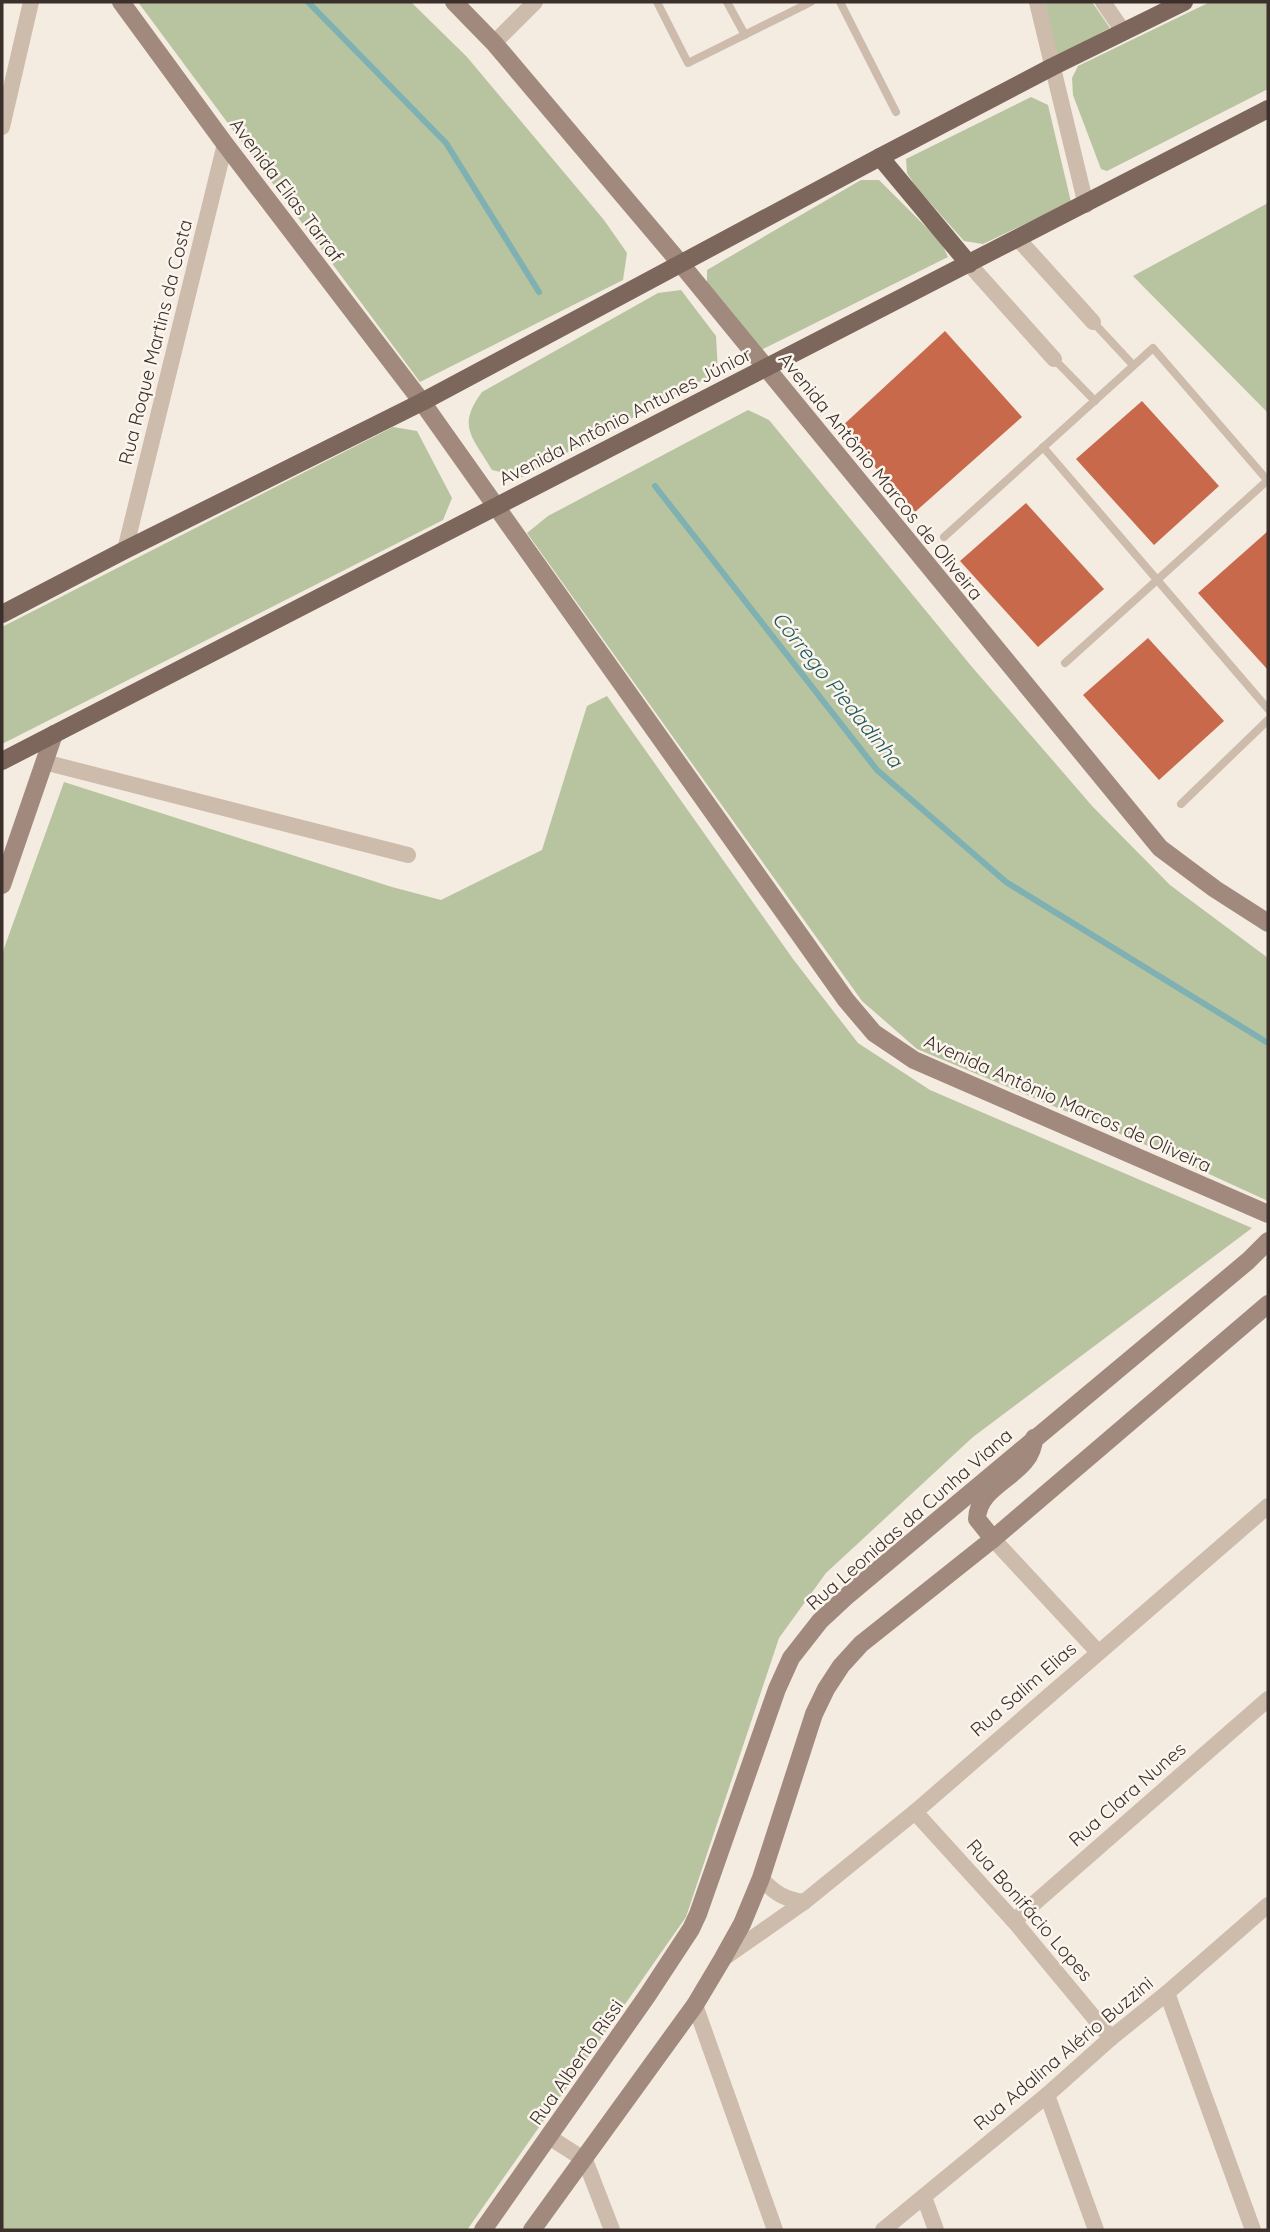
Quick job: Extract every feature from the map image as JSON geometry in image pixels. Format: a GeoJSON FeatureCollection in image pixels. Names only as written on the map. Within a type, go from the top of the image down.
{"type":"FeatureCollection","features":[{"type":"Feature","properties":{"kind":"main road","name":"Avenida Elias Tarraf"},"geometry":{"type":"LineString","coordinates":[[121,2],[225,144],[422,402]]}},
{"type":"Feature","properties":{"kind":"main road","name":"Avenida Antônio Marcos de Oliveira"},"geometry":{"type":"LineString","coordinates":[[454,2],[494,43],[681,264],[1160,848],[1215,889],[1268,923]]}},
{"type":"Feature","properties":{"kind":"main road"},"geometry":{"type":"LineString","coordinates":[[2,614],[422,402],[880,157],[1184,2]]}},
{"type":"Feature","properties":{"kind":"main road","name":"Avenida Antônio Antunes Júnior"},"geometry":{"type":"LineString","coordinates":[[2,761],[1268,110]]}},
{"type":"Feature","properties":{"kind":"main road"},"geometry":{"type":"LineString","coordinates":[[880,157],[969,264]]}},
{"type":"Feature","properties":{"kind":"main road","name":"Avenida Antônio Marcos de Oliveira"},"geometry":{"type":"LineString","coordinates":[[422,402],[846,1000],[874,1033],[914,1060],[1268,1213]]}},
{"type":"Feature","properties":{"kind":"main road"},"geometry":{"type":"LineString","coordinates":[[2,885],[54,734]]}},
{"type":"Feature","properties":{"kind":"main road","name":"Rua Leonidas da Cunha Viana"},"geometry":{"type":"LineString","coordinates":[[698,1914],[777,1689],[791,1657],[820,1621],[848,1594],[1248,1261],[1268,1241]]}},
{"type":"Feature","properties":{"kind":"main road"},"geometry":{"type":"LineString","coordinates":[[532,2230],[695,2005],[723,1958],[761,1878],[814,1714],[825,1689],[841,1666],[861,1644],[993,1539],[1268,1304]]}},
{"type":"Feature","properties":{"kind":"main road"},"geometry":{"type":"LineString","coordinates":[[993,1539],[977,1519],[982,1500],[1026,1462],[1034,1445],[1034,1438]]}},
{"type":"Feature","properties":{"kind":"main road","name":"Rua Alberto Rissi"},"geometry":{"type":"LineString","coordinates":[[482,2230],[647,1996],[698,1914]]}},
{"type":"Feature","properties":{"kind":"street"},"geometry":{"type":"LineString","coordinates":[[2,127],[32,2]]}},
{"type":"Feature","properties":{"kind":"street"},"geometry":{"type":"LineString","coordinates":[[494,43],[535,2]]}},
{"type":"Feature","properties":{"kind":"street"},"geometry":{"type":"LineString","coordinates":[[1037,2],[1086,205]]}},
{"type":"Feature","properties":{"kind":"street"},"geometry":{"type":"LineString","coordinates":[[1103,2],[1123,31]]}},
{"type":"Feature","properties":{"kind":"street","name":"Rua Roque Martins da Costa"},"geometry":{"type":"LineString","coordinates":[[125,550],[225,144]]}},
{"type":"Feature","properties":{"kind":"street"},"geometry":{"type":"LineString","coordinates":[[1018,239],[1093,322]]}},
{"type":"Feature","properties":{"kind":"street"},"geometry":{"type":"LineString","coordinates":[[969,264],[1054,359]]}},
{"type":"Feature","properties":{"kind":"street"},"geometry":{"type":"LineString","coordinates":[[44,762],[408,855]]}},
{"type":"Feature","properties":{"kind":"street","name":"Rua Salim Elias"},"geometry":{"type":"LineString","coordinates":[[723,1958],[804,1902],[915,1812],[1268,1506]]}},
{"type":"Feature","properties":{"kind":"street"},"geometry":{"type":"LineString","coordinates":[[993,1539],[1098,1652]]}},
{"type":"Feature","properties":{"kind":"street","name":"Rua Clara Nunes"},"geometry":{"type":"LineString","coordinates":[[1014,1921],[1268,1699]]}},
{"type":"Feature","properties":{"kind":"street","name":"Rua Bonifácio Lopes"},"geometry":{"type":"LineString","coordinates":[[915,1812],[1014,1921],[1111,2038]]}},
{"type":"Feature","properties":{"kind":"street"},"geometry":{"type":"LineString","coordinates":[[761,1878],[774,1892],[786,1899],[804,1902]]}},
{"type":"Feature","properties":{"kind":"street","name":"Rua Adalina Alério Buzzini"},"geometry":{"type":"LineString","coordinates":[[883,2230],[1047,2095],[1268,1905]]}},
{"type":"Feature","properties":{"kind":"street"},"geometry":{"type":"LineString","coordinates":[[1167,1993],[1253,2230]]}},
{"type":"Feature","properties":{"kind":"street"},"geometry":{"type":"LineString","coordinates":[[695,2005],[775,2230]]}},
{"type":"Feature","properties":{"kind":"street"},"geometry":{"type":"LineString","coordinates":[[1047,2095],[1096,2230]]}},
{"type":"Feature","properties":{"kind":"street"},"geometry":{"type":"LineString","coordinates":[[549,2137],[585,2160],[612,2230]]}},
{"type":"Feature","properties":{"kind":"street"},"geometry":{"type":"LineString","coordinates":[[924,2197],[936,2230]]}},
{"type":"Feature","properties":{"kind":"lane"},"geometry":{"type":"LineString","coordinates":[[657,2],[688,62],[811,2]]}},
{"type":"Feature","properties":{"kind":"lane"},"geometry":{"type":"LineString","coordinates":[[727,2],[744,35]]}},
{"type":"Feature","properties":{"kind":"lane"},"geometry":{"type":"LineString","coordinates":[[840,2],[896,112]]}},
{"type":"Feature","properties":{"kind":"lane"},"geometry":{"type":"LineString","coordinates":[[1093,322],[1133,365]]}},
{"type":"Feature","properties":{"kind":"lane"},"geometry":{"type":"LineString","coordinates":[[944,537],[1153,348],[1268,480],[1065,663]]}},
{"type":"Feature","properties":{"kind":"lane"},"geometry":{"type":"LineString","coordinates":[[1054,359],[1096,401]]}},
{"type":"Feature","properties":{"kind":"lane"},"geometry":{"type":"LineString","coordinates":[[1043,447],[1268,709]]}},
{"type":"Feature","properties":{"kind":"lane"},"geometry":{"type":"LineString","coordinates":[[1181,804],[1268,720]]}},
{"type":"Feature","properties":{"kind":"green space"},"geometry":{"type":"Polygon","coordinates":[[[138,2],[411,2],[467,57],[604,220],[627,253],[623,280],[420,382],[138,2]]]}},
{"type":"Feature","properties":{"kind":"green space"},"geometry":{"type":"Polygon","coordinates":[[[1045,2],[1092,2],[1110,28],[1057,56],[1045,2]]]}},
{"type":"Feature","properties":{"kind":"green space"},"geometry":{"type":"Polygon","coordinates":[[[1210,2],[1268,2],[1268,89],[1107,171],[1101,169],[1073,95],[1072,78],[1078,66],[1210,2]]]}},
{"type":"Feature","properties":{"kind":"green space"},"geometry":{"type":"Polygon","coordinates":[[[1031,97],[1048,105],[1071,202],[983,244],[964,241],[916,187],[907,173],[906,159],[1031,97]]]}},
{"type":"Feature","properties":{"kind":"green space"},"geometry":{"type":"Polygon","coordinates":[[[861,180],[879,180],[941,242],[948,257],[761,350],[707,285],[707,270],[861,180]]]}},
{"type":"Feature","properties":{"kind":"green space"},"geometry":{"type":"Polygon","coordinates":[[[1268,203],[1268,413],[1133,276],[1268,203]]]}},
{"type":"Feature","properties":{"kind":"green space"},"geometry":{"type":"Polygon","coordinates":[[[681,290],[716,336],[718,372],[522,477],[492,470],[470,432],[470,414],[482,392],[658,293],[681,290]]]}},
{"type":"Feature","properties":{"kind":"green space"},"geometry":{"type":"Polygon","coordinates":[[[748,410],[769,420],[972,667],[1093,807],[1170,885],[1268,958],[1268,1201],[1137,1141],[917,1049],[862,1001],[527,533],[548,516],[748,410]]]}},
{"type":"Feature","properties":{"kind":"green space"},"geometry":{"type":"Polygon","coordinates":[[[393,427],[417,431],[452,498],[443,520],[2,744],[2,627],[393,427]]]}},
{"type":"Feature","properties":{"kind":"green space"},"geometry":{"type":"Polygon","coordinates":[[[607,696],[793,959],[858,1043],[930,1090],[1252,1228],[973,1437],[826,1573],[779,1638],[686,1917],[467,2230],[2,2230],[2,954],[64,782],[392,887],[441,900],[542,850],[587,706],[607,696]]]}},
{"type":"Feature","properties":{"kind":"building"},"geometry":{"type":"Polygon","coordinates":[[[945,331],[1022,417],[915,512],[840,428],[945,331]]]}},
{"type":"Feature","properties":{"kind":"building"},"geometry":{"type":"Polygon","coordinates":[[[1142,401],[1219,486],[1154,545],[1076,459],[1142,401]]]}},
{"type":"Feature","properties":{"kind":"building"},"geometry":{"type":"Polygon","coordinates":[[[1026,503],[1104,589],[1038,647],[960,561],[1026,503]]]}},
{"type":"Feature","properties":{"kind":"building"},"geometry":{"type":"Polygon","coordinates":[[[1268,531],[1268,670],[1198,593],[1268,531]]]}},
{"type":"Feature","properties":{"kind":"building"},"geometry":{"type":"Polygon","coordinates":[[[1148,638],[1224,721],[1159,780],[1083,695],[1148,638]]]}},
{"type":"Feature","properties":{"kind":"waterway","name":"Córrego Piedadinha"},"geometry":{"type":"LineString","coordinates":[[308,2],[446,143],[539,292]]}},
{"type":"Feature","properties":{"kind":"waterway","name":"Córrego Piedadinha"},"geometry":{"type":"LineString","coordinates":[[655,486],[877,770],[1006,882],[1268,1043]]}}]}
